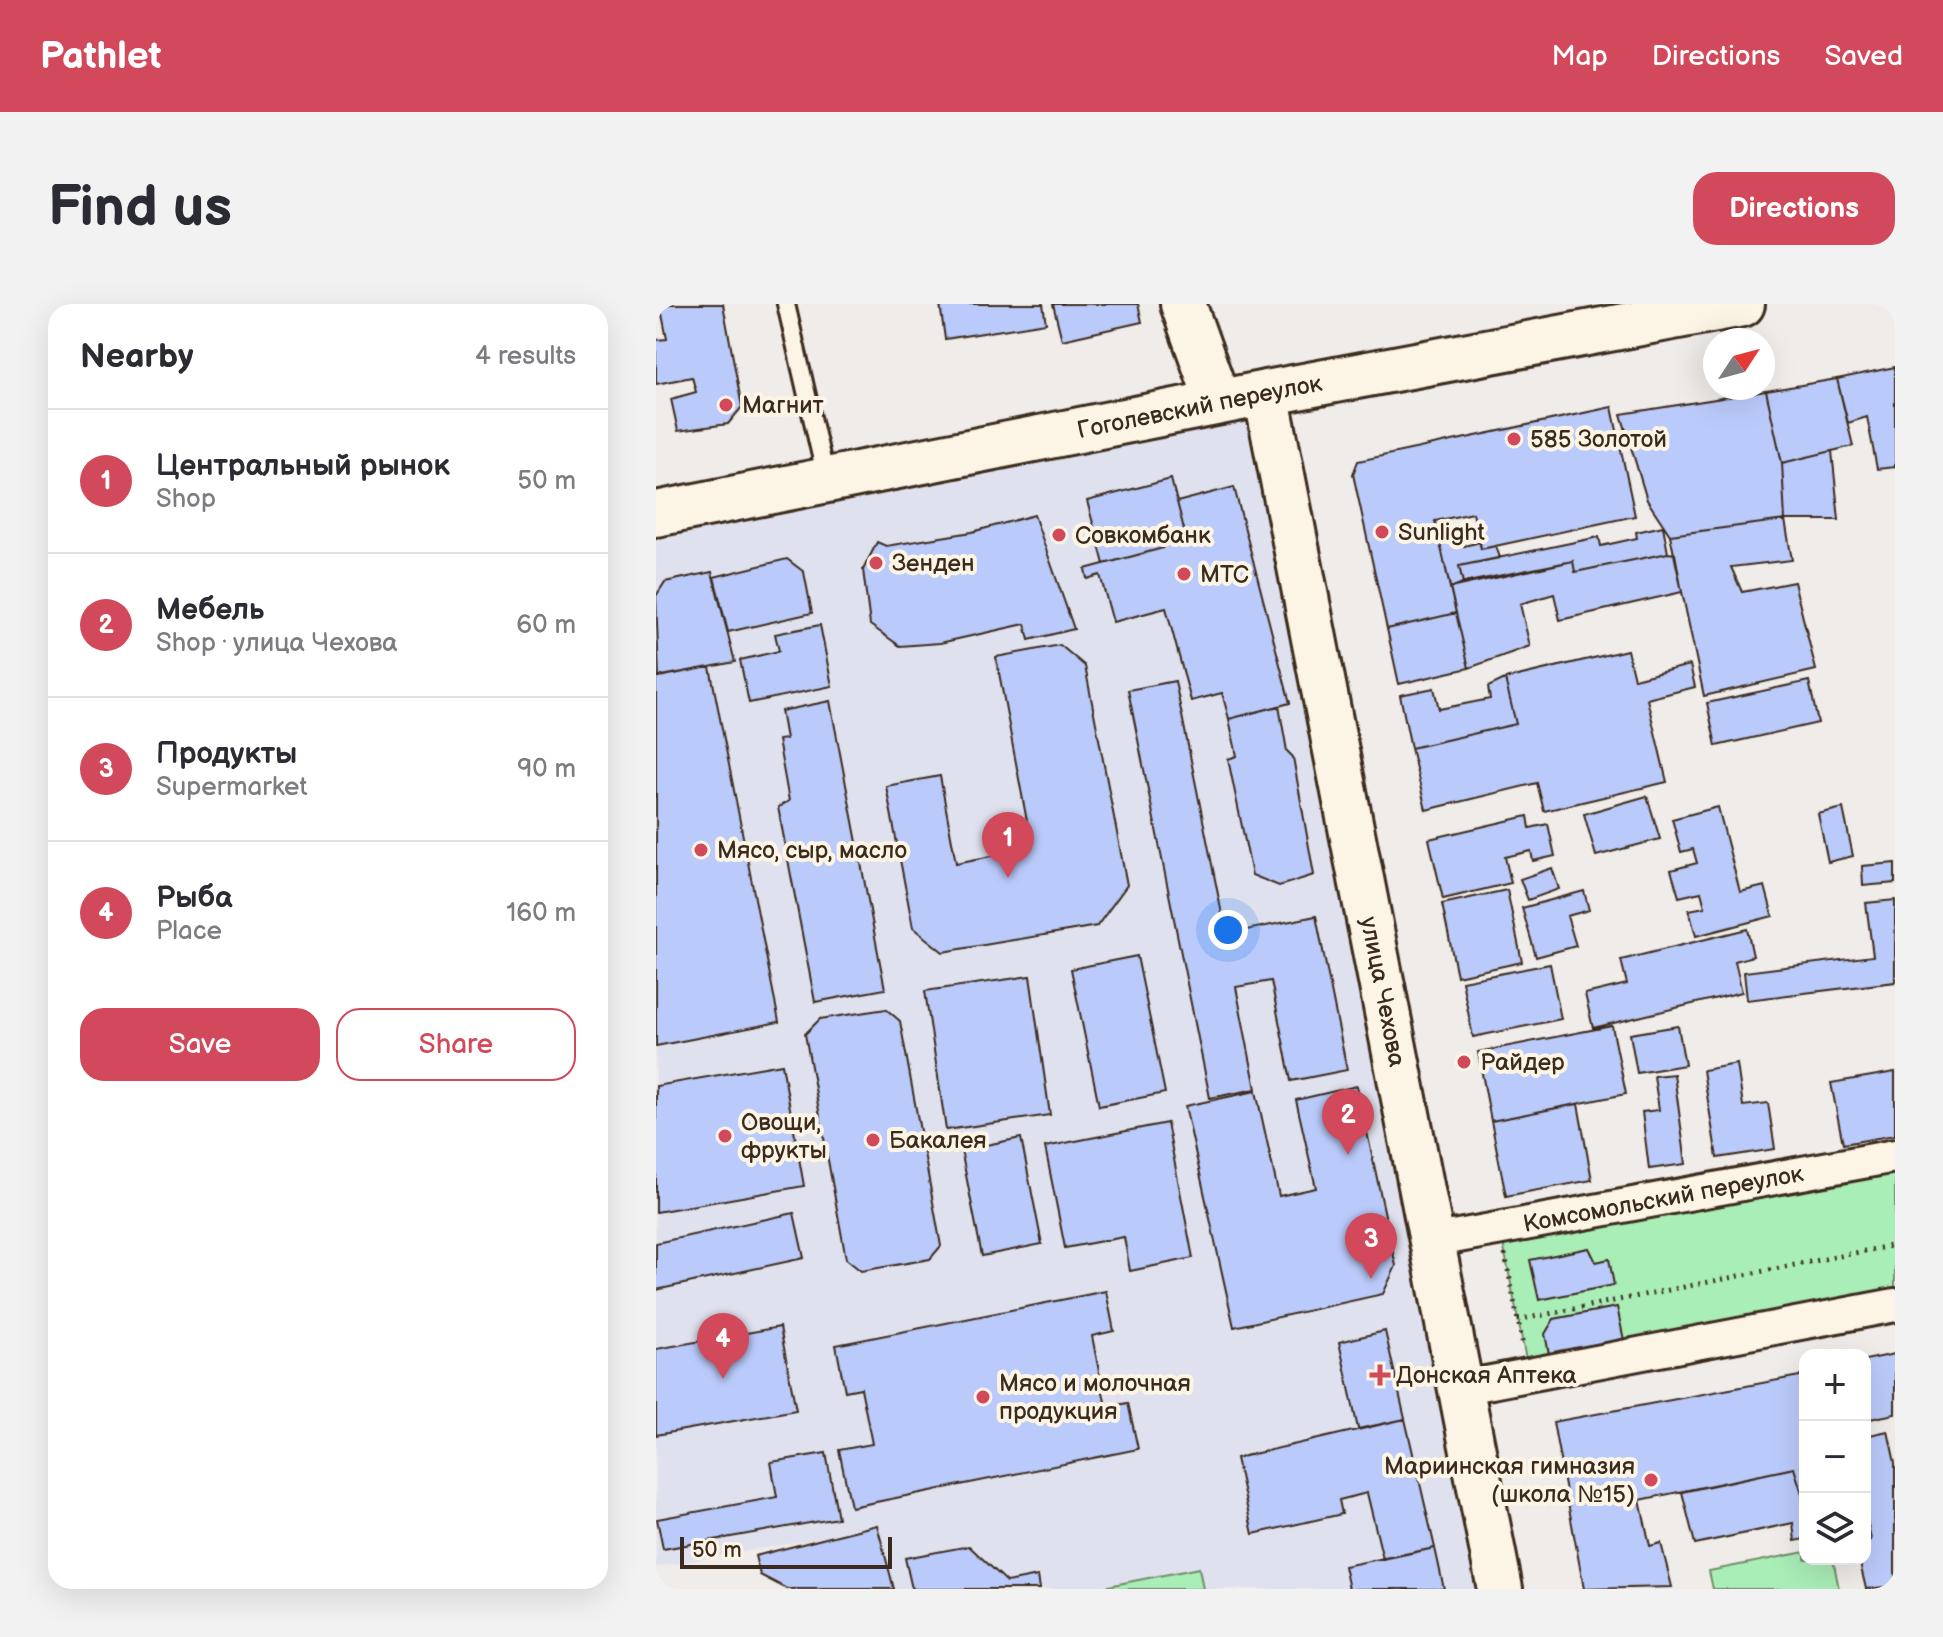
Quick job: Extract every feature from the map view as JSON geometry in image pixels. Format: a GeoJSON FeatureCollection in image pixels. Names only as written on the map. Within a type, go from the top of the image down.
{"type":"FeatureCollection","features":[{"type":"Feature","properties":{"kind":"main road"},"geometry":{"type":"LineString","coordinates":[[1183,304],[1218,402]]}},
{"type":"Feature","properties":{"kind":"main road","name":"Гоголевский переулок"},"geometry":{"type":"LineString","coordinates":[[656,514],[1218,402],[1742,304]]}},
{"type":"Feature","properties":{"kind":"main road","name":"улица Чехова"},"geometry":{"type":"LineString","coordinates":[[1266,393],[1500,1589]]}},
{"type":"Feature","properties":{"kind":"street","name":"Комсомольский переулок"},"geometry":{"type":"LineString","coordinates":[[1431,1241],[1895,1156]]}},
{"type":"Feature","properties":{"kind":"street"},"geometry":{"type":"LineString","coordinates":[[1460,1388],[1895,1305]]}},
{"type":"Feature","properties":{"kind":"lane"},"geometry":{"type":"LineString","coordinates":[[786,304],[826,480]]}},
{"type":"Feature","properties":{"kind":"path"},"geometry":{"type":"LineString","coordinates":[[1500,1228],[1529,1375]]}},
{"type":"Feature","properties":{"kind":"path"},"geometry":{"type":"LineString","coordinates":[[1518,1320],[1895,1245]]}},
{"type":"Feature","properties":{"kind":"shaded area"},"geometry":{"type":"Polygon","coordinates":[[[1266,393],[1487,1589],[1204,1589],[1199,1567],[1088,1589],[823,1589],[811,1540],[656,1567],[656,514],[1266,393]]]}},
{"type":"Feature","properties":{"kind":"green space"},"geometry":{"type":"Polygon","coordinates":[[[1895,1156],[1895,1305],[1529,1375],[1500,1228],[1895,1156]]]}},
{"type":"Feature","properties":{"kind":"green space"},"geometry":{"type":"Polygon","coordinates":[[[1799,1553],[1799,1565],[1834,1565],[1839,1589],[1713,1589],[1709,1571],[1799,1553]]]}},
{"type":"Feature","properties":{"kind":"green space"},"geometry":{"type":"Polygon","coordinates":[[[1199,1568],[1203,1589],[1093,1589],[1199,1568]]]}},
{"type":"Feature","properties":{"kind":"building"},"geometry":{"type":"Polygon","coordinates":[[[660,304],[723,304],[742,407],[728,424],[678,431],[671,399],[696,392],[692,377],[656,384],[656,340],[667,339],[660,304]]]}},
{"type":"Feature","properties":{"kind":"building"},"geometry":{"type":"Polygon","coordinates":[[[940,304],[1043,304],[1046,323],[945,339],[940,304]]]}},
{"type":"Feature","properties":{"kind":"building"},"geometry":{"type":"Polygon","coordinates":[[[1053,304],[1138,304],[1142,322],[1062,340],[1053,304]]]}},
{"type":"Feature","properties":{"kind":"building"},"geometry":{"type":"Polygon","coordinates":[[[1895,367],[1895,467],[1877,469],[1867,417],[1848,423],[1837,379],[1895,367]]]}},
{"type":"Feature","properties":{"kind":"building"},"geometry":{"type":"Polygon","coordinates":[[[1837,379],[1853,446],[1782,463],[1768,400],[1775,400],[1775,389],[1837,379]]]}},
{"type":"Feature","properties":{"kind":"building"},"geometry":{"type":"Polygon","coordinates":[[[1709,400],[1768,400],[1782,463],[1785,520],[1670,535],[1647,500],[1621,414],[1709,400]]]}},
{"type":"Feature","properties":{"kind":"building"},"geometry":{"type":"Polygon","coordinates":[[[1612,407],[1635,516],[1481,549],[1473,513],[1435,521],[1456,613],[1387,629],[1353,474],[1358,461],[1612,407]]]}},
{"type":"Feature","properties":{"kind":"building"},"geometry":{"type":"Polygon","coordinates":[[[1832,451],[1839,520],[1785,520],[1782,463],[1832,451]]]}},
{"type":"Feature","properties":{"kind":"building"},"geometry":{"type":"Polygon","coordinates":[[[1171,479],[1185,533],[1161,539],[1163,548],[1104,564],[1087,501],[1171,479]]]}},
{"type":"Feature","properties":{"kind":"building"},"geometry":{"type":"Polygon","coordinates":[[[1234,487],[1290,703],[1229,719],[1222,693],[1191,701],[1166,608],[1113,622],[1100,575],[1087,579],[1085,569],[1163,548],[1161,539],[1185,533],[1177,502],[1234,487]]]}},
{"type":"Feature","properties":{"kind":"building"},"geometry":{"type":"Polygon","coordinates":[[[1034,515],[1074,629],[1029,640],[1025,624],[940,643],[900,646],[870,625],[863,570],[877,542],[886,546],[972,532],[1034,515]]]}},
{"type":"Feature","properties":{"kind":"building"},"geometry":{"type":"Polygon","coordinates":[[[1785,520],[1792,560],[1731,567],[1742,592],[1794,582],[1816,670],[1704,696],[1670,535],[1785,520]]]}},
{"type":"Feature","properties":{"kind":"building"},"geometry":{"type":"Polygon","coordinates":[[[1663,526],[1668,553],[1575,572],[1573,561],[1463,583],[1459,566],[1599,537],[1601,546],[1637,538],[1636,532],[1663,526]]]}},
{"type":"Feature","properties":{"kind":"building"},"geometry":{"type":"Polygon","coordinates":[[[1459,529],[1464,546],[1480,542],[1481,549],[1496,546],[1500,558],[1459,566],[1463,583],[1450,588],[1438,534],[1459,529]]]}},
{"type":"Feature","properties":{"kind":"building"},"geometry":{"type":"Polygon","coordinates":[[[1675,554],[1682,592],[1560,620],[1554,594],[1520,604],[1530,646],[1469,668],[1450,588],[1573,561],[1575,572],[1675,554]]]}},
{"type":"Feature","properties":{"kind":"building"},"geometry":{"type":"Polygon","coordinates":[[[787,559],[804,572],[812,613],[728,632],[714,577],[787,559]]]}},
{"type":"Feature","properties":{"kind":"building"},"geometry":{"type":"Polygon","coordinates":[[[712,572],[735,662],[659,677],[656,596],[665,582],[712,572]]]}},
{"type":"Feature","properties":{"kind":"building"},"geometry":{"type":"Polygon","coordinates":[[[1456,613],[1469,668],[1399,684],[1387,629],[1456,613]]]}},
{"type":"Feature","properties":{"kind":"building"},"geometry":{"type":"Polygon","coordinates":[[[820,625],[832,686],[749,703],[740,660],[779,651],[775,634],[820,625]]]}},
{"type":"Feature","properties":{"kind":"building"},"geometry":{"type":"Polygon","coordinates":[[[1060,645],[1085,666],[1127,885],[1097,926],[943,952],[913,928],[886,786],[940,776],[956,863],[1032,848],[996,657],[1060,645]]]}},
{"type":"Feature","properties":{"kind":"building"},"geometry":{"type":"Polygon","coordinates":[[[1627,650],[1634,679],[1690,665],[1695,687],[1647,699],[1667,782],[1544,811],[1537,783],[1426,810],[1411,748],[1516,724],[1505,679],[1627,650]]]}},
{"type":"Feature","properties":{"kind":"building","name":"Мясо, сыр, масло"},"geometry":{"type":"Polygon","coordinates":[[[710,667],[779,1022],[656,1046],[656,677],[710,667]]]}},
{"type":"Feature","properties":{"kind":"building"},"geometry":{"type":"Polygon","coordinates":[[[1505,679],[1516,724],[1411,748],[1400,695],[1434,688],[1439,709],[1490,699],[1488,687],[1505,679]]]}},
{"type":"Feature","properties":{"kind":"building"},"geometry":{"type":"Polygon","coordinates":[[[1175,681],[1226,934],[1316,916],[1347,1070],[1291,1081],[1271,981],[1236,987],[1256,1089],[1210,1098],[1128,690],[1175,681]]]}},
{"type":"Feature","properties":{"kind":"building"},"geometry":{"type":"Polygon","coordinates":[[[1809,681],[1818,723],[1716,746],[1707,703],[1809,681]]]}},
{"type":"Feature","properties":{"kind":"building"},"geometry":{"type":"Polygon","coordinates":[[[830,701],[885,989],[815,1002],[778,807],[789,801],[778,740],[786,739],[781,711],[830,701]]]}},
{"type":"Feature","properties":{"kind":"building"},"geometry":{"type":"Polygon","coordinates":[[[1279,706],[1287,751],[1293,757],[1314,875],[1279,886],[1252,875],[1228,759],[1237,756],[1229,719],[1279,706]]]}},
{"type":"Feature","properties":{"kind":"building"},"geometry":{"type":"Polygon","coordinates":[[[1647,796],[1660,839],[1596,856],[1584,814],[1647,796]]]}},
{"type":"Feature","properties":{"kind":"building"},"geometry":{"type":"Polygon","coordinates":[[[1718,807],[1740,892],[1765,886],[1773,916],[1696,936],[1689,910],[1705,907],[1701,892],[1679,897],[1671,870],[1697,863],[1693,849],[1681,852],[1672,819],[1718,807]]]}},
{"type":"Feature","properties":{"kind":"building"},"geometry":{"type":"Polygon","coordinates":[[[1843,808],[1853,856],[1828,862],[1818,814],[1843,808]]]}},
{"type":"Feature","properties":{"kind":"building"},"geometry":{"type":"Polygon","coordinates":[[[1528,816],[1530,828],[1548,824],[1555,856],[1533,861],[1531,851],[1505,857],[1511,883],[1443,899],[1429,839],[1528,816]]]}},
{"type":"Feature","properties":{"kind":"building"},"geometry":{"type":"Polygon","coordinates":[[[1895,863],[1895,883],[1863,886],[1862,866],[1895,863]]]}},
{"type":"Feature","properties":{"kind":"building"},"geometry":{"type":"Polygon","coordinates":[[[1552,868],[1559,889],[1528,900],[1520,879],[1552,868]]]}},
{"type":"Feature","properties":{"kind":"building"},"geometry":{"type":"Polygon","coordinates":[[[1507,890],[1522,962],[1457,976],[1442,904],[1507,890]]]}},
{"type":"Feature","properties":{"kind":"building"},"geometry":{"type":"Polygon","coordinates":[[[1584,891],[1589,910],[1567,916],[1576,946],[1536,957],[1522,908],[1584,891]]]}},
{"type":"Feature","properties":{"kind":"building"},"geometry":{"type":"Polygon","coordinates":[[[1895,900],[1895,982],[1747,1000],[1744,972],[1873,956],[1866,903],[1895,900]]]}},
{"type":"Feature","properties":{"kind":"building"},"geometry":{"type":"Polygon","coordinates":[[[1747,929],[1753,956],[1735,961],[1742,992],[1593,1028],[1585,994],[1627,984],[1621,960],[1747,929]]]}},
{"type":"Feature","properties":{"kind":"building"},"geometry":{"type":"Polygon","coordinates":[[[1137,956],[1165,1093],[1099,1106],[1071,969],[1137,956]]]}},
{"type":"Feature","properties":{"kind":"building"},"geometry":{"type":"Polygon","coordinates":[[[1550,964],[1561,1019],[1473,1037],[1462,981],[1550,964]]]}},
{"type":"Feature","properties":{"kind":"building"},"geometry":{"type":"Polygon","coordinates":[[[1030,976],[1050,1115],[946,1130],[925,991],[1030,976]]]}},
{"type":"Feature","properties":{"kind":"building","name":"Бакалея"},"geometry":{"type":"Polygon","coordinates":[[[886,1009],[900,1021],[941,1246],[930,1259],[861,1271],[846,1259],[805,1034],[820,1019],[886,1009]]]}},
{"type":"Feature","properties":{"kind":"building"},"geometry":{"type":"Polygon","coordinates":[[[1612,1026],[1626,1094],[1491,1121],[1478,1052],[1612,1026]]]}},
{"type":"Feature","properties":{"kind":"building"},"geometry":{"type":"Polygon","coordinates":[[[1678,1026],[1685,1065],[1637,1073],[1630,1034],[1678,1026]]]}},
{"type":"Feature","properties":{"kind":"building","name":"Овощи, фрукты"},"geometry":{"type":"Polygon","coordinates":[[[782,1064],[804,1186],[656,1212],[656,1086],[782,1064]]]}},
{"type":"Feature","properties":{"kind":"building"},"geometry":{"type":"Polygon","coordinates":[[[1737,1064],[1743,1106],[1768,1103],[1775,1149],[1717,1158],[1703,1070],[1737,1064]]]}},
{"type":"Feature","properties":{"kind":"building"},"geometry":{"type":"Polygon","coordinates":[[[1895,1072],[1895,1135],[1843,1144],[1831,1083],[1895,1072]]]}},
{"type":"Feature","properties":{"kind":"building"},"geometry":{"type":"Polygon","coordinates":[[[1674,1074],[1686,1164],[1649,1169],[1642,1112],[1659,1110],[1654,1076],[1674,1074]]]}},
{"type":"Feature","properties":{"kind":"building"},"geometry":{"type":"Polygon","coordinates":[[[1357,1086],[1396,1266],[1383,1294],[1234,1327],[1185,1106],[1256,1091],[1279,1196],[1316,1188],[1296,1100],[1357,1086]]]}},
{"type":"Feature","properties":{"kind":"building"},"geometry":{"type":"Polygon","coordinates":[[[1578,1104],[1592,1180],[1506,1196],[1491,1121],[1578,1104]]]}},
{"type":"Feature","properties":{"kind":"building"},"geometry":{"type":"Polygon","coordinates":[[[1167,1123],[1193,1258],[1130,1271],[1124,1237],[1065,1248],[1045,1147],[1167,1123]]]}},
{"type":"Feature","properties":{"kind":"building"},"geometry":{"type":"Polygon","coordinates":[[[1021,1138],[1042,1244],[982,1256],[961,1150],[1021,1138]]]}},
{"type":"Feature","properties":{"kind":"building"},"geometry":{"type":"Polygon","coordinates":[[[794,1213],[804,1258],[656,1290],[656,1243],[794,1213]]]}},
{"type":"Feature","properties":{"kind":"building"},"geometry":{"type":"Polygon","coordinates":[[[1589,1248],[1596,1262],[1609,1259],[1614,1285],[1539,1300],[1530,1260],[1589,1248]]]}},
{"type":"Feature","properties":{"kind":"building","name":"Мясо и молочная продукция"},"geometry":{"type":"Polygon","coordinates":[[[1106,1291],[1114,1331],[1092,1336],[1106,1407],[1128,1403],[1138,1449],[851,1507],[839,1450],[872,1444],[861,1388],[845,1391],[836,1345],[1106,1291]]]}},
{"type":"Feature","properties":{"kind":"building"},"geometry":{"type":"Polygon","coordinates":[[[1617,1307],[1625,1345],[1550,1359],[1545,1334],[1554,1319],[1617,1307]]]}},
{"type":"Feature","properties":{"kind":"building"},"geometry":{"type":"Polygon","coordinates":[[[780,1327],[796,1410],[656,1435],[656,1349],[780,1327]]]}},
{"type":"Feature","properties":{"kind":"building"},"geometry":{"type":"Polygon","coordinates":[[[1385,1331],[1405,1419],[1358,1429],[1339,1342],[1385,1331]]]}},
{"type":"Feature","properties":{"kind":"building"},"geometry":{"type":"Polygon","coordinates":[[[1895,1354],[1895,1414],[1871,1419],[1871,1359],[1895,1354]]]}},
{"type":"Feature","properties":{"kind":"building","name":"Мариинская гимназия (школа №15)"},"geometry":{"type":"Polygon","coordinates":[[[1799,1376],[1799,1484],[1794,1468],[1640,1500],[1650,1546],[1661,1543],[1672,1587],[1584,1589],[1553,1422],[1799,1376]]]}},
{"type":"Feature","properties":{"kind":"building"},"geometry":{"type":"Polygon","coordinates":[[[1405,1419],[1435,1548],[1383,1559],[1367,1493],[1339,1500],[1342,1514],[1253,1534],[1236,1458],[1405,1419]]]}},
{"type":"Feature","properties":{"kind":"building"},"geometry":{"type":"Polygon","coordinates":[[[1888,1431],[1895,1463],[1895,1586],[1866,1589],[1860,1565],[1871,1565],[1871,1435],[1888,1431]]]}},
{"type":"Feature","properties":{"kind":"building"},"geometry":{"type":"Polygon","coordinates":[[[826,1453],[838,1518],[663,1549],[657,1519],[777,1497],[771,1462],[826,1453]]]}},
{"type":"Feature","properties":{"kind":"building"},"geometry":{"type":"Polygon","coordinates":[[[1794,1468],[1799,1484],[1799,1540],[1795,1541],[1793,1523],[1695,1544],[1682,1492],[1794,1468]]]}},
{"type":"Feature","properties":{"kind":"building"},"geometry":{"type":"Polygon","coordinates":[[[877,1525],[894,1589],[787,1589],[760,1575],[755,1556],[877,1525]]]}},
{"type":"Feature","properties":{"kind":"building"},"geometry":{"type":"Polygon","coordinates":[[[969,1546],[1007,1582],[1038,1576],[1040,1589],[912,1589],[905,1558],[969,1546]]]}},
{"type":"Feature","properties":{"kind":"building"},"geometry":{"type":"Polygon","coordinates":[[[1435,1548],[1444,1589],[1349,1589],[1344,1566],[1435,1548]]]}},
{"type":"Feature","properties":{"kind":"place","name":"Магнит"},"geometry":{"type":"Point","coordinates":[726,405]}},
{"type":"Feature","properties":{"kind":"place","name":"585 Золотой"},"geometry":{"type":"Point","coordinates":[1514,439]}},
{"type":"Feature","properties":{"kind":"place","name":"Sunlight"},"geometry":{"type":"Point","coordinates":[1382,532]}},
{"type":"Feature","properties":{"kind":"place","name":"Совкомбанк"},"geometry":{"type":"Point","coordinates":[1059,535]}},
{"type":"Feature","properties":{"kind":"place","name":"Зенден"},"geometry":{"type":"Point","coordinates":[876,563]}},
{"type":"Feature","properties":{"kind":"place","name":"МТС"},"geometry":{"type":"Point","coordinates":[1184,574]}},
{"type":"Feature","properties":{"kind":"place","name":"Мясо, сыр, масло"},"geometry":{"type":"Point","coordinates":[701,850]}},
{"type":"Feature","properties":{"kind":"place","name":"Центральный рынок"},"geometry":{"type":"Point","coordinates":[1008,878]}},
{"type":"Feature","properties":{"kind":"place","name":"Райдер"},"geometry":{"type":"Point","coordinates":[1464,1062]}},
{"type":"Feature","properties":{"kind":"place","name":"Овощи, фрукты"},"geometry":{"type":"Point","coordinates":[725,1136]}},
{"type":"Feature","properties":{"kind":"place","name":"Бакалея"},"geometry":{"type":"Point","coordinates":[873,1140]}},
{"type":"Feature","properties":{"kind":"place","name":"Мебель"},"geometry":{"type":"Point","coordinates":[1348,1155]}},
{"type":"Feature","properties":{"kind":"place","name":"Продукты"},"geometry":{"type":"Point","coordinates":[1371,1279]}},
{"type":"Feature","properties":{"kind":"place","name":"Донская Аптека"},"geometry":{"type":"Point","coordinates":[1380,1375]}},
{"type":"Feature","properties":{"kind":"place","name":"Рыба"},"geometry":{"type":"Point","coordinates":[723,1379]}},
{"type":"Feature","properties":{"kind":"place","name":"Мясо и молочная продукция"},"geometry":{"type":"Point","coordinates":[983,1397]}},
{"type":"Feature","properties":{"kind":"place","name":"Мариинская гимназия (школа №15)"},"geometry":{"type":"Point","coordinates":[1651,1480]}}]}
